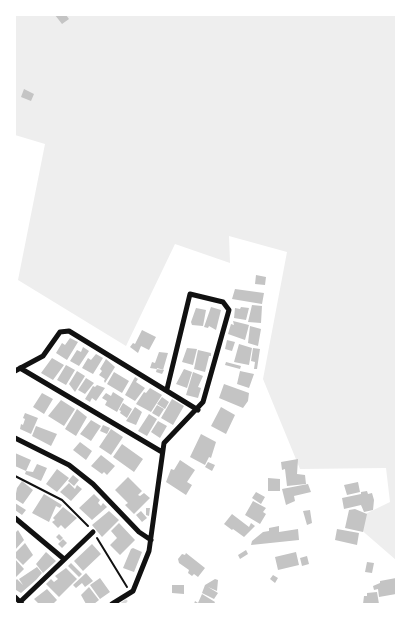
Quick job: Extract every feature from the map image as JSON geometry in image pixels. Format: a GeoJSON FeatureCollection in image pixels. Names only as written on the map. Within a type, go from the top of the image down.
{"type":"FeatureCollection","features":[{"type":"Feature","properties":{"kind":"street"},"geometry":{"type":"LineString","coordinates":[[112,604],[133,591],[149,551],[164,443],[198,410],[203,402],[229,310],[223,302],[190,294],[167,389]]}},
{"type":"Feature","properties":{"kind":"street"},"geometry":{"type":"LineString","coordinates":[[17,370],[43,356],[60,332],[69,331],[167,389],[198,410]]}},
{"type":"Feature","properties":{"kind":"street"},"geometry":{"type":"LineString","coordinates":[[17,370],[162,452]]}},
{"type":"Feature","properties":{"kind":"street"},"geometry":{"type":"LineString","coordinates":[[15,438],[69,465],[93,484],[139,532],[151,540]]}},
{"type":"Feature","properties":{"kind":"street"},"geometry":{"type":"LineString","coordinates":[[15,518],[64,559]]}},
{"type":"Feature","properties":{"kind":"street"},"geometry":{"type":"LineString","coordinates":[[19,601],[93,532]]}},
{"type":"Feature","properties":{"kind":"path"},"geometry":{"type":"LineString","coordinates":[[15,476],[62,500],[93,532],[113,562],[124,584],[133,591]]}},
{"type":"Feature","properties":{"kind":"shaded area"},"geometry":{"type":"Polygon","coordinates":[[[15,15],[396,15],[396,560],[351,521],[390,502],[386,468],[300,469],[263,379],[287,252],[229,236],[230,263],[175,244],[126,346],[18,280],[45,144],[15,135],[15,15]]]}},
{"type":"Feature","properties":{"kind":"building"},"geometry":{"type":"Polygon","coordinates":[[[55,15],[66,15],[69,19],[62,24],[55,15]]]}},
{"type":"Feature","properties":{"kind":"building"},"geometry":{"type":"Polygon","coordinates":[[[24,89],[34,94],[31,101],[21,97],[24,89]]]}},
{"type":"Feature","properties":{"kind":"building"},"geometry":{"type":"Polygon","coordinates":[[[256,275],[266,277],[265,285],[255,284],[256,275]]]}},
{"type":"Feature","properties":{"kind":"building"},"geometry":{"type":"Polygon","coordinates":[[[235,289],[264,293],[262,304],[232,299],[235,289]]]}},
{"type":"Feature","properties":{"kind":"building"},"geometry":{"type":"Polygon","coordinates":[[[252,305],[262,306],[261,323],[248,322],[252,305]]]}},
{"type":"Feature","properties":{"kind":"building"},"geometry":{"type":"Polygon","coordinates":[[[211,307],[221,310],[216,330],[209,326],[208,328],[204,327],[211,307]]]}},
{"type":"Feature","properties":{"kind":"building"},"geometry":{"type":"Polygon","coordinates":[[[241,307],[249,308],[246,320],[234,318],[235,308],[240,309],[241,307]]]}},
{"type":"Feature","properties":{"kind":"building"},"geometry":{"type":"Polygon","coordinates":[[[196,308],[206,310],[203,326],[192,325],[191,322],[196,308]]]}},
{"type":"Feature","properties":{"kind":"building"},"geometry":{"type":"Polygon","coordinates":[[[233,321],[249,325],[245,340],[228,334],[231,324],[234,325],[233,321]]]}},
{"type":"Feature","properties":{"kind":"building"},"geometry":{"type":"Polygon","coordinates":[[[250,326],[261,329],[258,346],[248,343],[250,326]]]}},
{"type":"Feature","properties":{"kind":"building"},"geometry":{"type":"Polygon","coordinates":[[[142,330],[156,337],[149,350],[141,346],[138,353],[130,347],[133,343],[135,344],[142,330]]]}},
{"type":"Feature","properties":{"kind":"building"},"geometry":{"type":"Polygon","coordinates":[[[70,338],[78,342],[67,360],[56,353],[62,343],[65,345],[70,338]]]}},
{"type":"Feature","properties":{"kind":"building"},"geometry":{"type":"Polygon","coordinates":[[[227,340],[235,342],[232,351],[225,349],[227,340]]]}},
{"type":"Feature","properties":{"kind":"building"},"geometry":{"type":"Polygon","coordinates":[[[239,344],[252,348],[249,365],[234,362],[239,344]]]}},
{"type":"Feature","properties":{"kind":"building"},"geometry":{"type":"Polygon","coordinates":[[[83,347],[89,351],[79,366],[70,361],[77,350],[81,352],[83,347]]]}},
{"type":"Feature","properties":{"kind":"building"},"geometry":{"type":"Polygon","coordinates":[[[187,348],[197,349],[193,365],[182,362],[187,348]]]}},
{"type":"Feature","properties":{"kind":"building"},"geometry":{"type":"Polygon","coordinates":[[[253,348],[260,349],[257,369],[254,369],[255,362],[251,361],[253,348]]]}},
{"type":"Feature","properties":{"kind":"building"},"geometry":{"type":"Polygon","coordinates":[[[198,350],[211,353],[205,372],[194,369],[198,350]]]}},
{"type":"Feature","properties":{"kind":"building"},"geometry":{"type":"Polygon","coordinates":[[[159,352],[168,353],[163,370],[150,368],[152,362],[155,363],[159,352]]]}},
{"type":"Feature","properties":{"kind":"building"},"geometry":{"type":"Polygon","coordinates":[[[96,354],[103,358],[93,374],[82,368],[88,358],[91,360],[96,354]]]}},
{"type":"Feature","properties":{"kind":"building"},"geometry":{"type":"Polygon","coordinates":[[[52,358],[64,365],[53,380],[41,373],[52,358]]]}},
{"type":"Feature","properties":{"kind":"building"},"geometry":{"type":"Polygon","coordinates":[[[106,359],[115,367],[105,383],[105,379],[99,375],[106,359]]]}},
{"type":"Feature","properties":{"kind":"building"},"geometry":{"type":"Polygon","coordinates":[[[226,362],[241,366],[240,369],[225,365],[226,362]]]}},
{"type":"Feature","properties":{"kind":"building"},"geometry":{"type":"Polygon","coordinates":[[[66,365],[75,370],[66,385],[57,380],[66,365]]]}},
{"type":"Feature","properties":{"kind":"building"},"geometry":{"type":"Polygon","coordinates":[[[157,368],[164,370],[162,374],[156,372],[157,368]]]}},
{"type":"Feature","properties":{"kind":"building"},"geometry":{"type":"Polygon","coordinates":[[[184,369],[192,372],[187,388],[176,384],[184,369]]]}},
{"type":"Feature","properties":{"kind":"building"},"geometry":{"type":"Polygon","coordinates":[[[77,371],[85,376],[75,392],[69,384],[77,371]]]}},
{"type":"Feature","properties":{"kind":"building"},"geometry":{"type":"Polygon","coordinates":[[[240,371],[254,374],[249,388],[237,384],[240,371]]]}},
{"type":"Feature","properties":{"kind":"building"},"geometry":{"type":"Polygon","coordinates":[[[114,372],[129,381],[122,393],[107,384],[114,372]]]}},
{"type":"Feature","properties":{"kind":"building"},"geometry":{"type":"Polygon","coordinates":[[[193,372],[203,376],[198,387],[201,388],[198,398],[186,395],[193,372]]]}},
{"type":"Feature","properties":{"kind":"building"},"geometry":{"type":"Polygon","coordinates":[[[135,377],[138,379],[136,382],[145,388],[135,401],[125,395],[135,377]]]}},
{"type":"Feature","properties":{"kind":"building"},"geometry":{"type":"Polygon","coordinates":[[[86,378],[94,383],[85,394],[78,390],[86,378]]]}},
{"type":"Feature","properties":{"kind":"building"},"geometry":{"type":"Polygon","coordinates":[[[224,384],[249,393],[248,401],[243,408],[219,398],[224,384]]]}},
{"type":"Feature","properties":{"kind":"building"},"geometry":{"type":"Polygon","coordinates":[[[97,385],[105,388],[96,401],[92,398],[90,402],[85,399],[93,386],[97,385]]]}},
{"type":"Feature","properties":{"kind":"building"},"geometry":{"type":"Polygon","coordinates":[[[150,388],[162,395],[151,412],[136,404],[144,392],[146,393],[150,388]]]}},
{"type":"Feature","properties":{"kind":"building"},"geometry":{"type":"Polygon","coordinates":[[[113,392],[124,399],[117,412],[105,405],[107,401],[102,398],[106,393],[111,396],[113,392]]]}},
{"type":"Feature","properties":{"kind":"building"},"geometry":{"type":"Polygon","coordinates":[[[42,393],[53,399],[44,414],[33,407],[42,393]]]}},
{"type":"Feature","properties":{"kind":"building"},"geometry":{"type":"Polygon","coordinates":[[[162,397],[169,402],[165,409],[157,404],[162,397]]]}},
{"type":"Feature","properties":{"kind":"building"},"geometry":{"type":"Polygon","coordinates":[[[172,399],[184,406],[173,425],[161,418],[172,399]]]}},
{"type":"Feature","properties":{"kind":"building"},"geometry":{"type":"Polygon","coordinates":[[[61,400],[75,409],[64,426],[48,416],[61,400]]]}},
{"type":"Feature","properties":{"kind":"building"},"geometry":{"type":"Polygon","coordinates":[[[123,403],[132,409],[127,418],[119,410],[123,403]]]}},
{"type":"Feature","properties":{"kind":"building"},"geometry":{"type":"Polygon","coordinates":[[[157,405],[164,409],[159,417],[152,413],[157,405]]]}},
{"type":"Feature","properties":{"kind":"building"},"geometry":{"type":"Polygon","coordinates":[[[135,407],[142,412],[136,425],[126,421],[135,407]]]}},
{"type":"Feature","properties":{"kind":"building"},"geometry":{"type":"Polygon","coordinates":[[[221,407],[235,415],[226,434],[211,426],[221,407]]]}},
{"type":"Feature","properties":{"kind":"building"},"geometry":{"type":"Polygon","coordinates":[[[77,409],[87,417],[76,436],[65,429],[77,409]]]}},
{"type":"Feature","properties":{"kind":"building"},"geometry":{"type":"Polygon","coordinates":[[[25,413],[38,418],[31,434],[20,429],[25,419],[23,418],[25,413]]]}},
{"type":"Feature","properties":{"kind":"building"},"geometry":{"type":"Polygon","coordinates":[[[149,414],[157,419],[147,436],[138,431],[149,414]]]}},
{"type":"Feature","properties":{"kind":"building"},"geometry":{"type":"Polygon","coordinates":[[[91,420],[101,426],[91,441],[80,434],[91,420]]]}},
{"type":"Feature","properties":{"kind":"building"},"geometry":{"type":"Polygon","coordinates":[[[158,421],[167,426],[160,438],[151,432],[158,421]]]}},
{"type":"Feature","properties":{"kind":"building"},"geometry":{"type":"Polygon","coordinates":[[[103,425],[110,428],[107,434],[100,431],[103,425]]]}},
{"type":"Feature","properties":{"kind":"building"},"geometry":{"type":"Polygon","coordinates":[[[36,426],[57,434],[51,446],[32,436],[36,426]]]}},
{"type":"Feature","properties":{"kind":"building"},"geometry":{"type":"Polygon","coordinates":[[[111,429],[123,437],[111,455],[99,447],[111,429]]]}},
{"type":"Feature","properties":{"kind":"building"},"geometry":{"type":"Polygon","coordinates":[[[201,434],[216,442],[211,458],[209,457],[205,465],[190,457],[201,434]]]}},
{"type":"Feature","properties":{"kind":"building"},"geometry":{"type":"Polygon","coordinates":[[[80,442],[92,451],[86,460],[73,450],[80,442]]]}},
{"type":"Feature","properties":{"kind":"building"},"geometry":{"type":"Polygon","coordinates":[[[122,444],[143,459],[134,472],[113,457],[122,444]]]}},
{"type":"Feature","properties":{"kind":"building"},"geometry":{"type":"Polygon","coordinates":[[[15,453],[31,460],[26,471],[15,466],[15,453]]]}},
{"type":"Feature","properties":{"kind":"building"},"geometry":{"type":"Polygon","coordinates":[[[101,455],[115,466],[107,475],[104,472],[102,474],[91,466],[101,455]]]}},
{"type":"Feature","properties":{"kind":"building"},"geometry":{"type":"Polygon","coordinates":[[[298,459],[297,474],[305,475],[306,484],[287,486],[285,469],[282,470],[281,462],[298,459]]]}},
{"type":"Feature","properties":{"kind":"building"},"geometry":{"type":"Polygon","coordinates":[[[180,460],[195,470],[187,482],[192,485],[186,495],[166,482],[171,469],[174,470],[180,460]]]}},
{"type":"Feature","properties":{"kind":"building"},"geometry":{"type":"Polygon","coordinates":[[[208,462],[215,465],[212,471],[205,467],[208,462]]]}},
{"type":"Feature","properties":{"kind":"building"},"geometry":{"type":"Polygon","coordinates":[[[37,464],[47,468],[41,481],[25,474],[26,471],[33,472],[37,464]]]}},
{"type":"Feature","properties":{"kind":"building"},"geometry":{"type":"Polygon","coordinates":[[[57,469],[69,478],[57,492],[46,484],[57,469]]]}},
{"type":"Feature","properties":{"kind":"building"},"geometry":{"type":"Polygon","coordinates":[[[73,475],[79,480],[74,486],[68,481],[73,475]]]}},
{"type":"Feature","properties":{"kind":"building"},"geometry":{"type":"Polygon","coordinates":[[[128,477],[142,491],[138,495],[140,496],[144,493],[150,498],[134,514],[125,505],[128,503],[115,490],[128,477]]]}},
{"type":"Feature","properties":{"kind":"building"},"geometry":{"type":"Polygon","coordinates":[[[268,478],[280,479],[280,491],[268,491],[268,478]]]}},
{"type":"Feature","properties":{"kind":"building"},"geometry":{"type":"Polygon","coordinates":[[[22,481],[33,490],[23,504],[15,499],[17,488],[22,481]]]}},
{"type":"Feature","properties":{"kind":"building"},"geometry":{"type":"Polygon","coordinates":[[[358,482],[360,492],[347,495],[344,485],[358,482]]]}},
{"type":"Feature","properties":{"kind":"building"},"geometry":{"type":"Polygon","coordinates":[[[69,483],[75,489],[77,485],[82,489],[71,501],[60,492],[69,483]]]}},
{"type":"Feature","properties":{"kind":"building"},"geometry":{"type":"Polygon","coordinates":[[[308,484],[311,492],[294,496],[295,501],[286,505],[282,489],[308,484]]]}},
{"type":"Feature","properties":{"kind":"building"},"geometry":{"type":"Polygon","coordinates":[[[367,491],[368,494],[372,493],[374,500],[373,510],[364,512],[361,505],[344,509],[342,498],[367,491]]]}},
{"type":"Feature","properties":{"kind":"building"},"geometry":{"type":"Polygon","coordinates":[[[256,492],[265,497],[261,504],[252,498],[256,492]]]}},
{"type":"Feature","properties":{"kind":"building"},"geometry":{"type":"Polygon","coordinates":[[[44,494],[62,505],[60,508],[56,506],[49,522],[32,513],[44,494]]]}},
{"type":"Feature","properties":{"kind":"building"},"geometry":{"type":"Polygon","coordinates":[[[94,494],[100,500],[98,503],[101,506],[103,503],[107,507],[92,520],[79,508],[94,494]]]}},
{"type":"Feature","properties":{"kind":"building"},"geometry":{"type":"Polygon","coordinates":[[[253,501],[266,508],[263,512],[266,514],[260,524],[245,515],[253,501]]]}},
{"type":"Feature","properties":{"kind":"building"},"geometry":{"type":"Polygon","coordinates":[[[15,503],[26,510],[22,515],[15,510],[15,503]]]}},
{"type":"Feature","properties":{"kind":"building"},"geometry":{"type":"Polygon","coordinates":[[[63,507],[77,518],[65,529],[61,525],[58,528],[52,522],[55,520],[53,518],[63,507]]]}},
{"type":"Feature","properties":{"kind":"building"},"geometry":{"type":"Polygon","coordinates":[[[146,508],[150,508],[149,516],[146,515],[146,508]]]}},
{"type":"Feature","properties":{"kind":"building"},"geometry":{"type":"Polygon","coordinates":[[[355,509],[367,514],[363,532],[345,528],[349,510],[355,509]]]}},
{"type":"Feature","properties":{"kind":"building"},"geometry":{"type":"Polygon","coordinates":[[[310,510],[312,523],[307,525],[303,511],[310,510]]]}},
{"type":"Feature","properties":{"kind":"building"},"geometry":{"type":"Polygon","coordinates":[[[109,511],[119,520],[102,537],[92,525],[109,511]]]}},
{"type":"Feature","properties":{"kind":"building"},"geometry":{"type":"Polygon","coordinates":[[[141,511],[147,518],[142,522],[136,515],[141,511]]]}},
{"type":"Feature","properties":{"kind":"building"},"geometry":{"type":"Polygon","coordinates":[[[232,514],[249,527],[251,523],[255,526],[244,537],[224,524],[232,514]]]}},
{"type":"Feature","properties":{"kind":"building"},"geometry":{"type":"Polygon","coordinates":[[[119,523],[135,540],[120,555],[110,545],[117,538],[111,531],[119,523]]]}},
{"type":"Feature","properties":{"kind":"building"},"geometry":{"type":"Polygon","coordinates":[[[279,526],[279,532],[298,529],[299,540],[251,545],[252,541],[263,532],[269,531],[269,528],[279,526]]]}},
{"type":"Feature","properties":{"kind":"building"},"geometry":{"type":"Polygon","coordinates":[[[337,529],[359,533],[357,545],[335,540],[337,529]]]}},
{"type":"Feature","properties":{"kind":"building"},"geometry":{"type":"Polygon","coordinates":[[[18,530],[24,540],[15,550],[15,533],[18,530]]]}},
{"type":"Feature","properties":{"kind":"building"},"geometry":{"type":"Polygon","coordinates":[[[59,534],[63,538],[60,541],[56,537],[59,534]]]}},
{"type":"Feature","properties":{"kind":"building"},"geometry":{"type":"Polygon","coordinates":[[[63,539],[67,543],[62,548],[58,544],[63,539]]]}},
{"type":"Feature","properties":{"kind":"building"},"geometry":{"type":"Polygon","coordinates":[[[25,543],[33,555],[23,565],[15,557],[15,553],[25,543]]]}},
{"type":"Feature","properties":{"kind":"building"},"geometry":{"type":"Polygon","coordinates":[[[92,544],[101,554],[83,571],[74,561],[92,544]]]}},
{"type":"Feature","properties":{"kind":"building"},"geometry":{"type":"Polygon","coordinates":[[[133,548],[142,552],[134,572],[123,568],[133,548]]]}},
{"type":"Feature","properties":{"kind":"building"},"geometry":{"type":"Polygon","coordinates":[[[246,550],[248,554],[240,559],[238,555],[246,550]]]}},
{"type":"Feature","properties":{"kind":"building"},"geometry":{"type":"Polygon","coordinates":[[[46,552],[56,561],[43,573],[36,564],[46,552]]]}},
{"type":"Feature","properties":{"kind":"building"},"geometry":{"type":"Polygon","coordinates":[[[296,552],[299,565],[278,570],[275,557],[296,552]]]}},
{"type":"Feature","properties":{"kind":"building"},"geometry":{"type":"Polygon","coordinates":[[[186,553],[205,568],[198,577],[194,574],[192,576],[188,573],[189,570],[179,563],[178,559],[182,554],[185,555],[186,553]]]}},
{"type":"Feature","properties":{"kind":"building"},"geometry":{"type":"Polygon","coordinates":[[[307,556],[309,564],[302,566],[300,558],[307,556]]]}},
{"type":"Feature","properties":{"kind":"building"},"geometry":{"type":"Polygon","coordinates":[[[15,559],[24,569],[15,578],[15,559]]]}},
{"type":"Feature","properties":{"kind":"building"},"geometry":{"type":"Polygon","coordinates":[[[367,562],[374,563],[372,573],[365,572],[367,562]]]}},
{"type":"Feature","properties":{"kind":"building"},"geometry":{"type":"Polygon","coordinates":[[[71,563],[82,574],[79,577],[68,566],[71,563]]]}},
{"type":"Feature","properties":{"kind":"building"},"geometry":{"type":"Polygon","coordinates":[[[37,567],[42,573],[36,580],[21,593],[16,590],[15,581],[17,579],[23,585],[19,579],[37,567]]]}},
{"type":"Feature","properties":{"kind":"building"},"geometry":{"type":"Polygon","coordinates":[[[66,568],[77,579],[59,597],[46,584],[51,579],[54,582],[58,579],[55,576],[66,568]]]}},
{"type":"Feature","properties":{"kind":"building"},"geometry":{"type":"Polygon","coordinates":[[[86,573],[93,581],[85,587],[82,583],[76,588],[73,585],[86,573]]]}},
{"type":"Feature","properties":{"kind":"building"},"geometry":{"type":"Polygon","coordinates":[[[273,575],[278,578],[275,583],[270,579],[273,575]]]}},
{"type":"Feature","properties":{"kind":"building"},"geometry":{"type":"Polygon","coordinates":[[[100,578],[110,592],[100,599],[90,585],[100,578]]]}},
{"type":"Feature","properties":{"kind":"building"},"geometry":{"type":"Polygon","coordinates":[[[396,578],[396,594],[379,597],[378,589],[374,590],[373,586],[380,583],[380,581],[396,578]]]}},
{"type":"Feature","properties":{"kind":"building"},"geometry":{"type":"Polygon","coordinates":[[[215,579],[218,580],[217,591],[208,587],[218,593],[214,599],[202,593],[205,585],[215,579]]]}},
{"type":"Feature","properties":{"kind":"building"},"geometry":{"type":"Polygon","coordinates":[[[172,585],[184,585],[184,594],[172,593],[172,585]]]}},
{"type":"Feature","properties":{"kind":"building"},"geometry":{"type":"Polygon","coordinates":[[[89,587],[99,600],[94,604],[86,604],[81,595],[89,587]]]}},
{"type":"Feature","properties":{"kind":"building"},"geometry":{"type":"Polygon","coordinates":[[[47,589],[57,600],[53,604],[39,604],[34,599],[47,589]]]}},
{"type":"Feature","properties":{"kind":"building"},"geometry":{"type":"Polygon","coordinates":[[[377,592],[379,604],[363,604],[364,596],[367,596],[367,593],[377,592]]]}},
{"type":"Feature","properties":{"kind":"building"},"geometry":{"type":"Polygon","coordinates":[[[202,594],[215,602],[214,604],[194,604],[195,601],[198,603],[202,594]]]}},
{"type":"Feature","properties":{"kind":"waterway"},"geometry":{"type":"LineString","coordinates":[[122,604],[126,601]]}}]}
